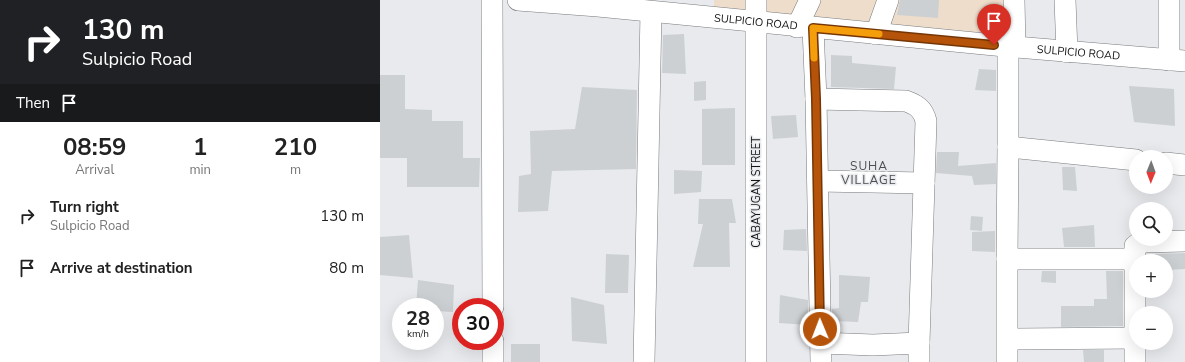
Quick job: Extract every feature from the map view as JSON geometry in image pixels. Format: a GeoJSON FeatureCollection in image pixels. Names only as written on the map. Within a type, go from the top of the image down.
{"type":"FeatureCollection","features":[{"type":"Feature","properties":{"kind":"street"},"geometry":{"type":"LineString","coordinates":[[492,0],[493,298]]}},
{"type":"Feature","properties":{"kind":"street","name":"SULPICIO ROAD"},"geometry":{"type":"LineString","coordinates":[[518,0],[598,3],[651,12],[1012,47],[1177,61]]}},
{"type":"Feature","properties":{"kind":"street","name":"CABAYUGAN STREET"},"geometry":{"type":"LineString","coordinates":[[756,0],[756,362]]}},
{"type":"Feature","properties":{"kind":"street"},"geometry":{"type":"LineString","coordinates":[[810,0],[805,27],[816,99],[821,353],[873,345],[919,352],[926,121],[924,113],[920,108],[906,101],[816,99]]}},
{"type":"Feature","properties":{"kind":"street"},"geometry":{"type":"LineString","coordinates":[[876,34],[888,0]]}},
{"type":"Feature","properties":{"kind":"street"},"geometry":{"type":"LineString","coordinates":[[1007,362],[1008,338],[1006,259],[1008,147],[1014,0]]}},
{"type":"Feature","properties":{"kind":"street"},"geometry":{"type":"LineString","coordinates":[[1065,0],[1067,52]]}},
{"type":"Feature","properties":{"kind":"street"},"geometry":{"type":"LineString","coordinates":[[1169,0],[1177,61]]}},
{"type":"Feature","properties":{"kind":"street"},"geometry":{"type":"LineString","coordinates":[[644,362],[651,12]]}},
{"type":"Feature","properties":{"kind":"street"},"geometry":{"type":"LineString","coordinates":[[1008,147],[1129,159]]}},
{"type":"Feature","properties":{"kind":"street"},"geometry":{"type":"LineString","coordinates":[[1173,164],[1185,165]]}},
{"type":"Feature","properties":{"kind":"street"},"geometry":{"type":"LineString","coordinates":[[818,181],[924,183]]}},
{"type":"Feature","properties":{"kind":"street"},"geometry":{"type":"LineString","coordinates":[[1135,254],[1135,246],[1139,243],[1185,241]]}},
{"type":"Feature","properties":{"kind":"street"},"geometry":{"type":"LineString","coordinates":[[1006,259],[1129,259]]}},
{"type":"Feature","properties":{"kind":"street"},"geometry":{"type":"LineString","coordinates":[[1008,338],[1129,338]]}},
{"type":"Feature","properties":{"kind":"street"},"geometry":{"type":"LineString","coordinates":[[493,350],[493,362]]}},
{"type":"Feature","properties":{"kind":"street"},"geometry":{"type":"LineString","coordinates":[[1134,350],[1135,362]]}},
{"type":"Feature","properties":{"kind":"shaded area"},"geometry":{"type":"Polygon","coordinates":[[[714,0],[1008,0],[1009,35],[714,8],[714,0]]]}},
{"type":"Feature","properties":{"kind":"building"},"geometry":{"type":"Polygon","coordinates":[[[900,0],[939,0],[938,18],[897,15],[900,0]]]}},
{"type":"Feature","properties":{"kind":"building"},"geometry":{"type":"Polygon","coordinates":[[[684,34],[686,74],[662,73],[663,35],[684,34]]]}},
{"type":"Feature","properties":{"kind":"building"},"geometry":{"type":"Polygon","coordinates":[[[831,55],[852,56],[852,63],[896,67],[894,89],[831,87],[831,55]]]}},
{"type":"Feature","properties":{"kind":"building"},"geometry":{"type":"Polygon","coordinates":[[[979,69],[996,70],[996,91],[975,90],[979,69]]]}},
{"type":"Feature","properties":{"kind":"building"},"geometry":{"type":"Polygon","coordinates":[[[380,75],[405,75],[405,109],[432,110],[432,121],[463,121],[463,158],[480,158],[479,187],[407,187],[407,158],[380,158],[380,75]]]}},
{"type":"Feature","properties":{"kind":"building"},"geometry":{"type":"Polygon","coordinates":[[[706,81],[706,100],[694,101],[694,82],[706,81]]]}},
{"type":"Feature","properties":{"kind":"building"},"geometry":{"type":"Polygon","coordinates":[[[1129,86],[1174,89],[1175,126],[1134,122],[1129,86]]]}},
{"type":"Feature","properties":{"kind":"building"},"geometry":{"type":"Polygon","coordinates":[[[582,87],[637,90],[636,169],[552,171],[548,211],[518,212],[519,176],[531,174],[530,131],[575,129],[582,87]]]}},
{"type":"Feature","properties":{"kind":"building"},"geometry":{"type":"Polygon","coordinates":[[[735,108],[735,165],[702,165],[702,109],[735,108]]]}},
{"type":"Feature","properties":{"kind":"building"},"geometry":{"type":"Polygon","coordinates":[[[796,115],[798,137],[773,139],[771,116],[796,115]]]}},
{"type":"Feature","properties":{"kind":"building"},"geometry":{"type":"Polygon","coordinates":[[[937,152],[959,152],[958,166],[996,163],[996,184],[974,185],[972,176],[936,173],[937,152]]]}},
{"type":"Feature","properties":{"kind":"building"},"geometry":{"type":"Polygon","coordinates":[[[1062,167],[1075,167],[1077,191],[1063,190],[1062,167]]]}},
{"type":"Feature","properties":{"kind":"building"},"geometry":{"type":"Polygon","coordinates":[[[674,170],[702,171],[701,192],[674,194],[674,170]]]}},
{"type":"Feature","properties":{"kind":"building"},"geometry":{"type":"Polygon","coordinates":[[[699,199],[732,199],[736,223],[729,223],[730,267],[693,267],[703,224],[698,224],[699,199]]]}},
{"type":"Feature","properties":{"kind":"building"},"geometry":{"type":"Polygon","coordinates":[[[971,216],[983,217],[982,231],[970,230],[971,216]]]}},
{"type":"Feature","properties":{"kind":"building"},"geometry":{"type":"Polygon","coordinates":[[[1094,225],[1095,247],[1064,247],[1062,228],[1094,225]]]}},
{"type":"Feature","properties":{"kind":"building"},"geometry":{"type":"Polygon","coordinates":[[[806,229],[807,251],[783,250],[784,230],[806,229]]]}},
{"type":"Feature","properties":{"kind":"building"},"geometry":{"type":"Polygon","coordinates":[[[995,231],[995,252],[972,251],[972,232],[995,231]]]}},
{"type":"Feature","properties":{"kind":"building"},"geometry":{"type":"Polygon","coordinates":[[[409,235],[413,278],[380,275],[380,237],[409,235]]]}},
{"type":"Feature","properties":{"kind":"building"},"geometry":{"type":"Polygon","coordinates":[[[1185,253],[1185,269],[1173,270],[1173,254],[1155,254],[1185,253]]]}},
{"type":"Feature","properties":{"kind":"building"},"geometry":{"type":"Polygon","coordinates":[[[606,254],[629,255],[628,293],[605,293],[606,254]]]}},
{"type":"Feature","properties":{"kind":"building"},"geometry":{"type":"Polygon","coordinates":[[[1042,271],[1056,271],[1056,283],[1041,282],[1042,271]]]}},
{"type":"Feature","properties":{"kind":"building"},"geometry":{"type":"Polygon","coordinates":[[[1106,271],[1123,271],[1123,326],[1061,327],[1061,306],[1094,306],[1094,299],[1107,299],[1106,271]]]}},
{"type":"Feature","properties":{"kind":"building"},"geometry":{"type":"Polygon","coordinates":[[[839,275],[870,277],[868,302],[861,302],[858,322],[832,321],[832,309],[839,308],[839,275]]]}},
{"type":"Feature","properties":{"kind":"building"},"geometry":{"type":"Polygon","coordinates":[[[418,280],[454,285],[452,312],[444,312],[444,298],[417,298],[418,280]]]}},
{"type":"Feature","properties":{"kind":"building"},"geometry":{"type":"Polygon","coordinates":[[[780,295],[808,300],[808,325],[779,323],[780,295]]]}},
{"type":"Feature","properties":{"kind":"building"},"geometry":{"type":"Polygon","coordinates":[[[571,297],[604,305],[607,344],[572,341],[571,297]]]}},
{"type":"Feature","properties":{"kind":"building"},"geometry":{"type":"Polygon","coordinates":[[[511,344],[540,344],[540,362],[511,362],[511,344]]]}},
{"type":"Feature","properties":{"kind":"building"},"geometry":{"type":"Polygon","coordinates":[[[1083,350],[1104,350],[1104,362],[1084,362],[1083,350]]]}},
{"type":"Feature","properties":{"kind":"slow traffic"},"geometry":{"type":"LineString","coordinates":[[814,58],[813,28],[879,34]]}},
{"type":"Feature","properties":{"kind":"district","name":"SUHA VILLAGE"},"geometry":{"type":"Point","coordinates":[869,173]}},
{"type":"Feature","properties":{"kind":"route"},"geometry":{"type":"LineString","coordinates":[[820,329],[816,99],[813,28],[994,45]]}}]}
